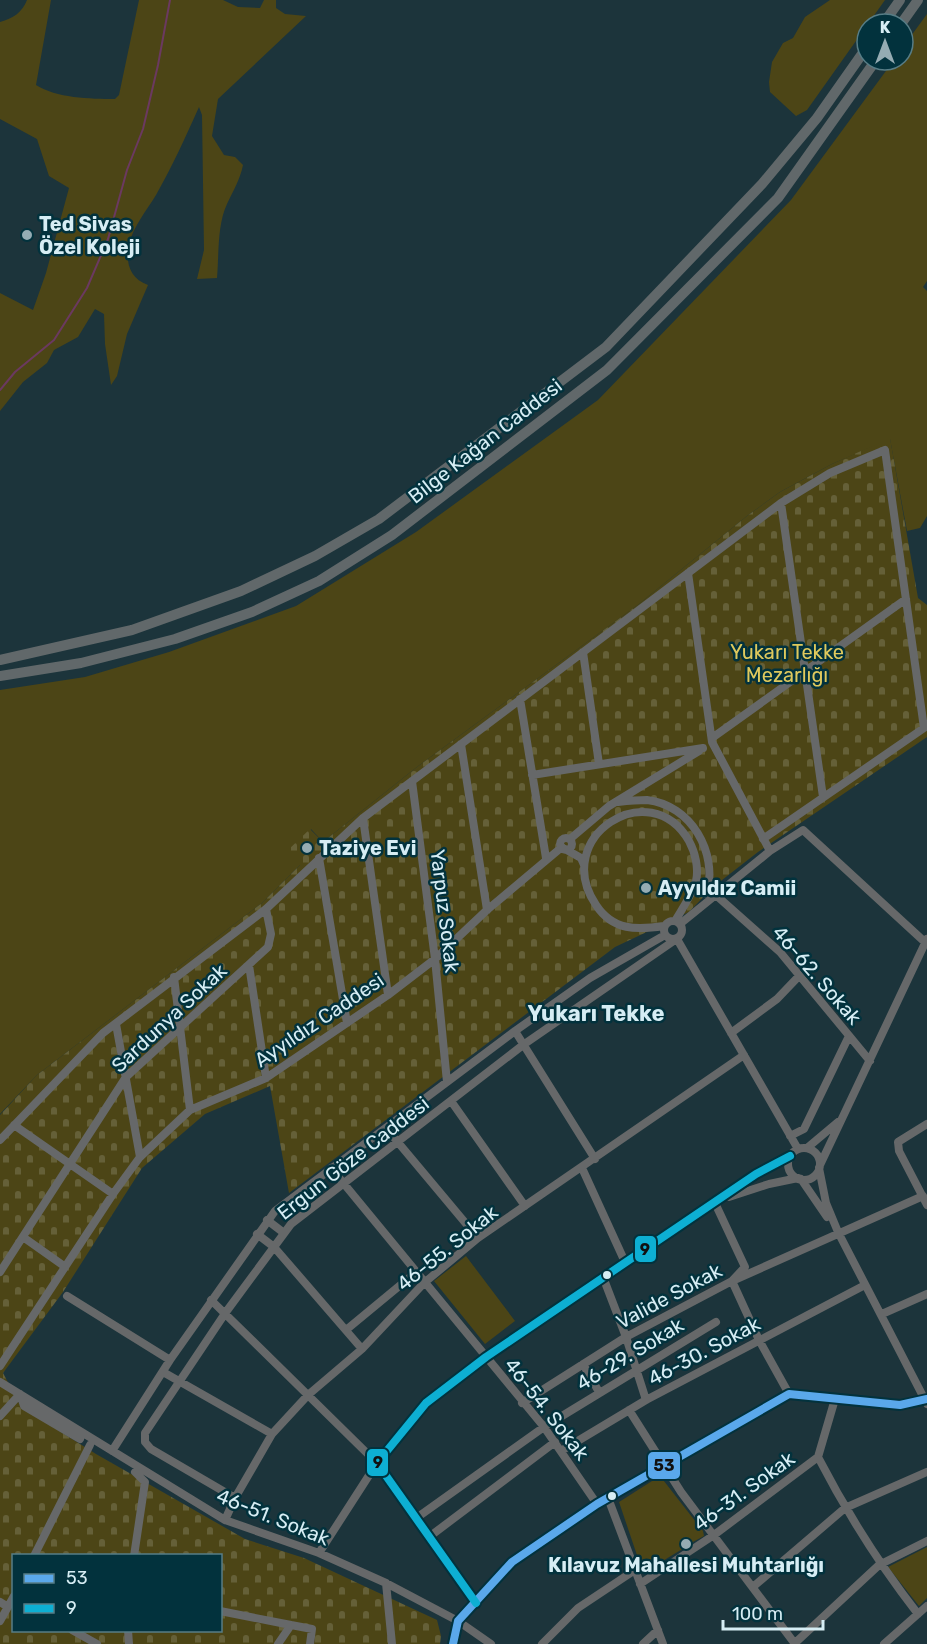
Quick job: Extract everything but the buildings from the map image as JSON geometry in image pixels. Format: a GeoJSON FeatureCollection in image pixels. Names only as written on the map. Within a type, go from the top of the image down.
{"type":"FeatureCollection","features":[{"type":"Feature","properties":{"kind":"main road","name":"Bilge Kağan Caddesi"},"geometry":{"type":"LineString","coordinates":[[0,660],[132,630],[241,591],[315,556],[379,519],[606,346],[762,184],[817,118],[855,64]]}},
{"type":"Feature","properties":{"kind":"main road","name":"Bilge Kağan Caddesi"},"geometry":{"type":"LineString","coordinates":[[0,676],[81,663],[175,639],[252,612],[319,581],[392,535],[607,370],[778,198],[867,72]]}},
{"type":"Feature","properties":{"kind":"street"},"geometry":{"type":"LineString","coordinates":[[0,1140],[86,1050],[174,977],[266,909],[363,818],[781,503],[830,473],[885,450],[924,728],[763,839]]}},
{"type":"Feature","properties":{"kind":"street"},"geometry":{"type":"LineString","coordinates":[[781,503],[824,797]]}},
{"type":"Feature","properties":{"kind":"street"},"geometry":{"type":"LineString","coordinates":[[688,573],[712,740],[770,851]]}},
{"type":"Feature","properties":{"kind":"street","name":"Ayyıldız Caddesi"},"geometry":{"type":"LineString","coordinates":[[0,1366],[64,1266],[140,1157],[190,1110],[266,1078],[388,995],[435,959],[546,858],[567,846],[615,803],[703,748],[906,599]]}},
{"type":"Feature","properties":{"kind":"street"},"geometry":{"type":"LineString","coordinates":[[583,652],[599,765]]}},
{"type":"Feature","properties":{"kind":"street"},"geometry":{"type":"LineString","coordinates":[[520,699],[546,858]]}},
{"type":"Feature","properties":{"kind":"street"},"geometry":{"type":"LineString","coordinates":[[461,744],[487,910]]}},
{"type":"Feature","properties":{"kind":"street"},"geometry":{"type":"LineString","coordinates":[[532,775],[703,748]]}},
{"type":"Feature","properties":{"kind":"street","name":"Yarpuz Sokak"},"geometry":{"type":"LineString","coordinates":[[412,781],[435,959],[447,1082]]}},
{"type":"Feature","properties":{"kind":"street"},"geometry":{"type":"LineString","coordinates":[[615,803],[646,800],[666,805],[691,823],[706,850],[712,892]]}},
{"type":"Feature","properties":{"kind":"street"},"geometry":{"type":"LineString","coordinates":[[584,865],[588,848],[601,828],[625,814],[649,813],[673,823],[692,847],[697,874],[677,923]]}},
{"type":"Feature","properties":{"kind":"street"},"geometry":{"type":"LineString","coordinates":[[363,818],[388,995]]}},
{"type":"Feature","properties":{"kind":"street"},"geometry":{"type":"LineString","coordinates":[[567,846],[581,858],[586,887],[607,919],[638,930],[664,930],[705,905],[712,892],[802,830],[926,942],[843,1118],[812,1177],[751,1189],[715,1203]]}},
{"type":"Feature","properties":{"kind":"street"},"geometry":{"type":"LineString","coordinates":[[567,846],[588,848]]}},
{"type":"Feature","properties":{"kind":"street"},"geometry":{"type":"LineString","coordinates":[[319,858],[347,1023]]}},
{"type":"Feature","properties":{"kind":"street","name":"46-62. Sokak"},"geometry":{"type":"LineString","coordinates":[[712,892],[780,952],[870,1061]]}},
{"type":"Feature","properties":{"kind":"street","name":"Sardunya Sokak"},"geometry":{"type":"LineString","coordinates":[[0,1272],[126,1077],[249,965],[271,941],[266,909]]}},
{"type":"Feature","properties":{"kind":"street"},"geometry":{"type":"LineString","coordinates":[[676,939],[682,933],[677,923]]}},
{"type":"Feature","properties":{"kind":"street"},"geometry":{"type":"LineString","coordinates":[[664,930],[676,939],[798,1149]]}},
{"type":"Feature","properties":{"kind":"street","name":"Ergun Göze Caddesi"},"geometry":{"type":"LineString","coordinates":[[112,1451],[211,1300],[267,1220],[282,1205],[515,1031],[664,930]]}},
{"type":"Feature","properties":{"kind":"street","name":"Ergun Göze Caddesi"},"geometry":{"type":"LineString","coordinates":[[234,1498],[151,1449],[145,1442],[147,1428],[226,1312],[291,1224],[523,1045],[676,939]]}},
{"type":"Feature","properties":{"kind":"street"},"geometry":{"type":"LineString","coordinates":[[249,965],[266,1078]]}},
{"type":"Feature","properties":{"kind":"street"},"geometry":{"type":"LineString","coordinates":[[604,970],[612,982]]}},
{"type":"Feature","properties":{"kind":"street"},"geometry":{"type":"LineString","coordinates":[[731,1033],[777,999],[799,976]]}},
{"type":"Feature","properties":{"kind":"street"},"geometry":{"type":"LineString","coordinates":[[174,977],[190,1110]]}},
{"type":"Feature","properties":{"kind":"street"},"geometry":{"type":"LineString","coordinates":[[590,978],[599,991]]}},
{"type":"Feature","properties":{"kind":"street"},"geometry":{"type":"LineString","coordinates":[[116,1024],[140,1157]]}},
{"type":"Feature","properties":{"kind":"street"},"geometry":{"type":"LineString","coordinates":[[515,1031],[595,1159]]}},
{"type":"Feature","properties":{"kind":"street"},"geometry":{"type":"LineString","coordinates":[[790,1136],[804,1129],[849,1036]]}},
{"type":"Feature","properties":{"kind":"street","name":"46-55. Sokak"},"geometry":{"type":"LineString","coordinates":[[225,1520],[234,1498],[272,1434],[308,1395],[362,1349],[424,1283],[478,1238],[744,1055]]}},
{"type":"Feature","properties":{"kind":"street"},"geometry":{"type":"LineString","coordinates":[[451,1101],[525,1206]]}},
{"type":"Feature","properties":{"kind":"street"},"geometry":{"type":"LineString","coordinates":[[319,1553],[377,1463],[426,1403],[486,1358],[756,1174],[790,1156],[798,1149],[807,1148],[843,1118]]}},
{"type":"Feature","properties":{"kind":"street"},"geometry":{"type":"LineString","coordinates":[[927,1124],[898,1142],[899,1151],[927,1205]]}},
{"type":"Feature","properties":{"kind":"street"},"geometry":{"type":"LineString","coordinates":[[14,1125],[113,1194]]}},
{"type":"Feature","properties":{"kind":"street"},"geometry":{"type":"LineString","coordinates":[[386,1128],[478,1238]]}},
{"type":"Feature","properties":{"kind":"street"},"geometry":{"type":"LineString","coordinates":[[453,1644],[458,1621],[512,1562],[597,1504],[789,1394],[900,1405],[926,1403],[838,1232],[826,1203],[817,1155],[807,1148]]}},
{"type":"Feature","properties":{"kind":"street"},"geometry":{"type":"LineString","coordinates":[[790,1156],[789,1168],[800,1179],[838,1232]]}},
{"type":"Feature","properties":{"kind":"street","name":"46-54. Sokak"},"geometry":{"type":"LineString","coordinates":[[331,1168],[544,1427],[597,1504]]}},
{"type":"Feature","properties":{"kind":"street"},"geometry":{"type":"LineString","coordinates":[[582,1168],[626,1262]]}},
{"type":"Feature","properties":{"kind":"street","name":"Valide Sokak"},"geometry":{"type":"LineString","coordinates":[[522,1403],[626,1337],[732,1281],[923,1196]]}},
{"type":"Feature","properties":{"kind":"street"},"geometry":{"type":"LineString","coordinates":[[715,1203],[745,1267],[732,1281],[759,1340],[789,1394]]}},
{"type":"Feature","properties":{"kind":"street"},"geometry":{"type":"LineString","coordinates":[[267,1220],[284,1233]]}},
{"type":"Feature","properties":{"kind":"street"},"geometry":{"type":"LineString","coordinates":[[257,1234],[273,1247],[362,1349]]}},
{"type":"Feature","properties":{"kind":"street"},"geometry":{"type":"LineString","coordinates":[[23,1237],[64,1266]]}},
{"type":"Feature","properties":{"kind":"street"},"geometry":{"type":"LineString","coordinates":[[346,1330],[416,1273]]}},
{"type":"Feature","properties":{"kind":"street"},"geometry":{"type":"LineString","coordinates":[[603,1277],[626,1337],[646,1400]]}},
{"type":"Feature","properties":{"kind":"street","name":"46-30. Sokak"},"geometry":{"type":"LineString","coordinates":[[561,1451],[646,1400],[865,1285]]}},
{"type":"Feature","properties":{"kind":"street"},"geometry":{"type":"LineString","coordinates":[[882,1314],[927,1294]]}},
{"type":"Feature","properties":{"kind":"street"},"geometry":{"type":"LineString","coordinates":[[67,1296],[170,1360]]}},
{"type":"Feature","properties":{"kind":"street"},"geometry":{"type":"LineString","coordinates":[[211,1300],[226,1312],[377,1463],[476,1603]]}},
{"type":"Feature","properties":{"kind":"street","name":"46-29. Sokak"},"geometry":{"type":"LineString","coordinates":[[415,1519],[544,1427],[716,1322]]}},
{"type":"Feature","properties":{"kind":"street"},"geometry":{"type":"LineString","coordinates":[[583,1364],[599,1392]]}},
{"type":"Feature","properties":{"kind":"street"},"geometry":{"type":"LineString","coordinates":[[163,1372],[272,1434]]}},
{"type":"Feature","properties":{"kind":"street","name":"46-51. Sokak"},"geometry":{"type":"LineString","coordinates":[[0,1382],[225,1520],[319,1553],[386,1583],[458,1621],[491,1644]]}},
{"type":"Feature","properties":{"kind":"street"},"geometry":{"type":"LineString","coordinates":[[0,1416],[20,1394]]}},
{"type":"Feature","properties":{"kind":"street","name":"46-51. Sokak"},"geometry":{"type":"LineString","coordinates":[[20,1394],[24,1406],[142,1476],[145,1482],[134,1554]]}},
{"type":"Feature","properties":{"kind":"street","name":"46-31. Sokak"},"geometry":{"type":"LineString","coordinates":[[640,1584],[714,1535],[818,1457],[836,1399]]}},
{"type":"Feature","properties":{"kind":"street"},"geometry":{"type":"LineString","coordinates":[[629,1410],[664,1466],[795,1644],[879,1565],[927,1541]]}},
{"type":"Feature","properties":{"kind":"street"},"geometry":{"type":"LineString","coordinates":[[429,1537],[555,1442]]}},
{"type":"Feature","properties":{"kind":"street"},"geometry":{"type":"LineString","coordinates":[[35,1554],[90,1445]]}},
{"type":"Feature","properties":{"kind":"street"},"geometry":{"type":"LineString","coordinates":[[818,1457],[879,1565],[918,1614]]}},
{"type":"Feature","properties":{"kind":"street"},"geometry":{"type":"LineString","coordinates":[[754,1586],[845,1508],[927,1472]]}},
{"type":"Feature","properties":{"kind":"street"},"geometry":{"type":"LineString","coordinates":[[608,1498],[663,1644]]}},
{"type":"Feature","properties":{"kind":"street"},"geometry":{"type":"LineString","coordinates":[[542,1644],[578,1608],[635,1570]]}},
{"type":"Feature","properties":{"kind":"street"},"geometry":{"type":"LineString","coordinates":[[386,1583],[392,1644]]}},
{"type":"Feature","properties":{"kind":"street"},"geometry":{"type":"LineString","coordinates":[[0,1621],[9,1601]]}},
{"type":"Feature","properties":{"kind":"street"},"geometry":{"type":"LineString","coordinates":[[884,1644],[927,1606]]}},
{"type":"Feature","properties":{"kind":"street"},"geometry":{"type":"LineString","coordinates":[[222,1611],[312,1629],[310,1644]]}},
{"type":"Feature","properties":{"kind":"street"},"geometry":{"type":"LineString","coordinates":[[278,1644],[291,1625]]}},
{"type":"Feature","properties":{"kind":"street"},"geometry":{"type":"LineString","coordinates":[[643,1644],[658,1630]]}},
{"type":"Feature","properties":{"kind":"street"},"geometry":{"type":"LineString","coordinates":[[76,1632],[97,1644]]}},
{"type":"Feature","properties":{"kind":"green space"},"geometry":{"type":"Polygon","coordinates":[[[27,0],[51,0],[36,85],[53,93],[95,99],[115,99],[119,95],[139,0],[223,0],[238,7],[260,8],[264,0],[276,0],[276,8],[285,14],[306,16],[218,99],[212,136],[224,155],[235,157],[243,165],[224,212],[219,241],[217,278],[197,279],[204,250],[202,115],[199,107],[168,174],[137,225],[129,244],[130,269],[137,279],[148,285],[127,334],[117,376],[111,385],[105,344],[104,314],[95,309],[78,337],[54,350],[47,363],[23,382],[0,411],[0,293],[33,310],[46,273],[69,188],[49,176],[37,139],[0,119],[0,22],[16,14],[27,0]]]}},
{"type":"Feature","properties":{"kind":"green space"},"geometry":{"type":"Polygon","coordinates":[[[830,0],[885,0],[876,12],[855,12],[855,42],[807,110],[796,116],[770,92],[769,82],[772,62],[783,43],[793,38],[805,17],[830,0]]]}},
{"type":"Feature","properties":{"kind":"green space"},"geometry":{"type":"Polygon","coordinates":[[[927,14],[927,281],[923,287],[927,291],[927,516],[920,528],[907,531],[890,439],[832,464],[780,492],[639,604],[417,767],[323,842],[311,829],[300,865],[262,903],[37,1075],[0,1114],[0,690],[85,677],[169,652],[296,606],[416,532],[598,400],[791,200],[885,72],[915,72],[915,30],[927,14]]]}},
{"type":"Feature","properties":{"kind":"green space","name":"Yukarı Tekke Mezarlığı"},"geometry":{"type":"Polygon","coordinates":[[[890,438],[918,598],[927,605],[927,737],[758,852],[713,887],[689,912],[615,947],[289,1193],[270,1086],[205,1114],[142,1168],[63,1292],[3,1373],[21,1407],[96,1454],[245,1539],[304,1558],[437,1620],[441,1636],[440,1644],[0,1644],[0,1115],[37,1075],[262,903],[300,865],[286,852],[310,829],[323,842],[417,767],[639,604],[780,492],[832,464],[890,438]]]}},
{"type":"Feature","properties":{"kind":"green space"},"geometry":{"type":"Polygon","coordinates":[[[466,1256],[515,1321],[485,1344],[434,1281],[466,1256]]]}},
{"type":"Feature","properties":{"kind":"green space"},"geometry":{"type":"Polygon","coordinates":[[[660,1476],[703,1531],[704,1536],[691,1543],[687,1538],[680,1543],[684,1548],[643,1573],[619,1502],[660,1476]]]}},
{"type":"Feature","properties":{"kind":"green space"},"geometry":{"type":"Polygon","coordinates":[[[927,1547],[927,1598],[919,1606],[888,1567],[927,1547]]]}},
{"type":"Feature","properties":{"kind":"waterway"},"geometry":{"type":"LineString","coordinates":[[0,390],[15,372],[54,340],[87,288],[108,239],[127,170],[143,129],[170,0]]}},
{"type":"Feature","properties":{"kind":"transit line","name":"9"},"geometry":{"type":"LineString","coordinates":[[476,1603],[377,1463],[426,1403],[486,1357],[756,1174],[790,1156]]}},
{"type":"Feature","properties":{"kind":"transit line","name":"53"},"geometry":{"type":"LineString","coordinates":[[453,1644],[458,1621],[512,1562],[597,1504],[789,1394],[900,1405],[927,1399]]}},
{"type":"Feature","properties":{"kind":"place","name":"Ted Sivas Özel Koleji"},"geometry":{"type":"Point","coordinates":[27,235]}},
{"type":"Feature","properties":{"kind":"place","name":"Taziye Evi"},"geometry":{"type":"Point","coordinates":[307,848]}},
{"type":"Feature","properties":{"kind":"place","name":"Ayyıldız Camii"},"geometry":{"type":"Point","coordinates":[646,888]}},
{"type":"Feature","properties":{"kind":"place","name":"Kılavuz Mahallesi Muhtarlığı"},"geometry":{"type":"Point","coordinates":[686,1544]}},
{"type":"Feature","properties":{"kind":"district","name":"Yukarı Tekke"},"geometry":{"type":"Point","coordinates":[596,1013]}}]}
